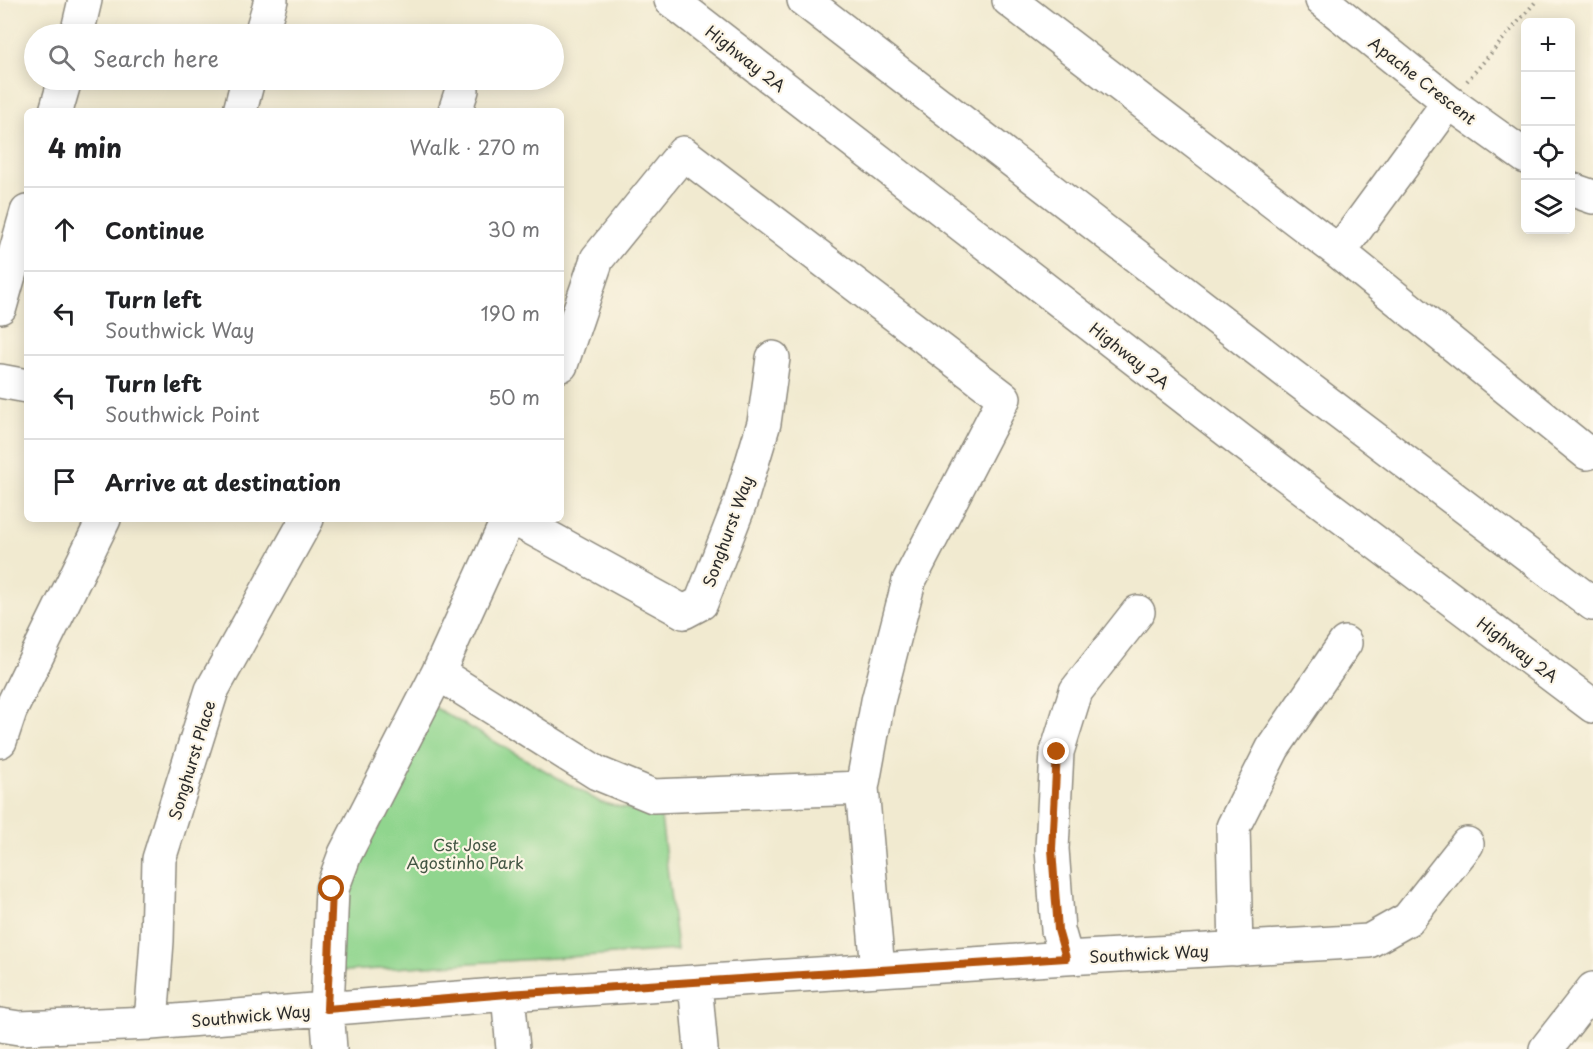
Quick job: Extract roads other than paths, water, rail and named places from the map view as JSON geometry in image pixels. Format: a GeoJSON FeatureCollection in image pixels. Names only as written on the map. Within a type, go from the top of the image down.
{"type":"FeatureCollection","features":[{"type":"Feature","properties":{"kind":"street"},"geometry":{"type":"LineString","coordinates":[[80,24],[85,0]]}},
{"type":"Feature","properties":{"kind":"street"},"geometry":{"type":"LineString","coordinates":[[264,24],[271,0]]}},
{"type":"Feature","properties":{"kind":"street","name":"Highway 2A"},"geometry":{"type":"LineString","coordinates":[[671,0],[1241,441],[1593,706]]}},
{"type":"Feature","properties":{"kind":"street"},"geometry":{"type":"LineString","coordinates":[[804,0],[1301,383],[1593,604]]}},
{"type":"Feature","properties":{"kind":"street"},"geometry":{"type":"LineString","coordinates":[[1009,0],[1339,252],[1587,453],[1593,451]]}},
{"type":"Feature","properties":{"kind":"street","name":"Apache Crescent"},"geometry":{"type":"LineString","coordinates":[[1322,0],[1449,102],[1521,153]]}},
{"type":"Feature","properties":{"kind":"street"},"geometry":{"type":"LineString","coordinates":[[57,108],[62,90]]}},
{"type":"Feature","properties":{"kind":"street"},"geometry":{"type":"LineString","coordinates":[[241,108],[245,90]]}},
{"type":"Feature","properties":{"kind":"street"},"geometry":{"type":"LineString","coordinates":[[1339,252],[1449,102]]}},
{"type":"Feature","properties":{"kind":"street"},"geometry":{"type":"LineString","coordinates":[[564,355],[597,259],[683,153],[1004,398],[909,581],[878,701],[862,788],[878,970]]}},
{"type":"Feature","properties":{"kind":"street"},"geometry":{"type":"LineString","coordinates":[[1575,191],[1593,197]]}},
{"type":"Feature","properties":{"kind":"street"},"geometry":{"type":"LineString","coordinates":[[0,307],[24,223]]}},
{"type":"Feature","properties":{"kind":"street","name":"Songhurst Way"},"geometry":{"type":"LineString","coordinates":[[520,522],[684,612],[701,603],[740,503],[764,423],[773,358]]}},
{"type":"Feature","properties":{"kind":"street"},"geometry":{"type":"LineString","coordinates":[[0,381],[24,385]]}},
{"type":"Feature","properties":{"kind":"street"},"geometry":{"type":"LineString","coordinates":[[0,741],[10,711],[103,522]]}},
{"type":"Feature","properties":{"kind":"street","name":"Songhurst Place"},"geometry":{"type":"LineString","coordinates":[[151,1023],[157,941],[159,859],[212,690],[305,522]]}},
{"type":"Feature","properties":{"kind":"street"},"geometry":{"type":"LineString","coordinates":[[330,1049],[327,1009],[332,889],[345,854],[438,673],[507,522]]}},
{"type":"Feature","properties":{"kind":"street"},"geometry":{"type":"LineString","coordinates":[[1066,958],[1058,930],[1052,849],[1057,752],[1076,691],[1138,612]]}},
{"type":"Feature","properties":{"kind":"street"},"geometry":{"type":"LineString","coordinates":[[1236,949],[1233,827],[1274,748],[1345,643]]}},
{"type":"Feature","properties":{"kind":"street"},"geometry":{"type":"LineString","coordinates":[[438,673],[597,773],[653,796],[862,788]]}},
{"type":"Feature","properties":{"kind":"street","name":"Southwick Way"},"geometry":{"type":"LineString","coordinates":[[0,1025],[19,1028],[151,1023],[508,994],[1369,941],[1408,919],[1467,844]]}},
{"type":"Feature","properties":{"kind":"street"},"geometry":{"type":"LineString","coordinates":[[695,982],[701,1049]]}},
{"type":"Feature","properties":{"kind":"street"},"geometry":{"type":"LineString","coordinates":[[1546,1049],[1593,989]]}},
{"type":"Feature","properties":{"kind":"street"},"geometry":{"type":"LineString","coordinates":[[508,994],[513,1049]]}},
{"type":"Feature","properties":{"kind":"park label","name":"Cst Jose Agostinho Park"},"geometry":{"type":"Point","coordinates":[465,853]}}]}
